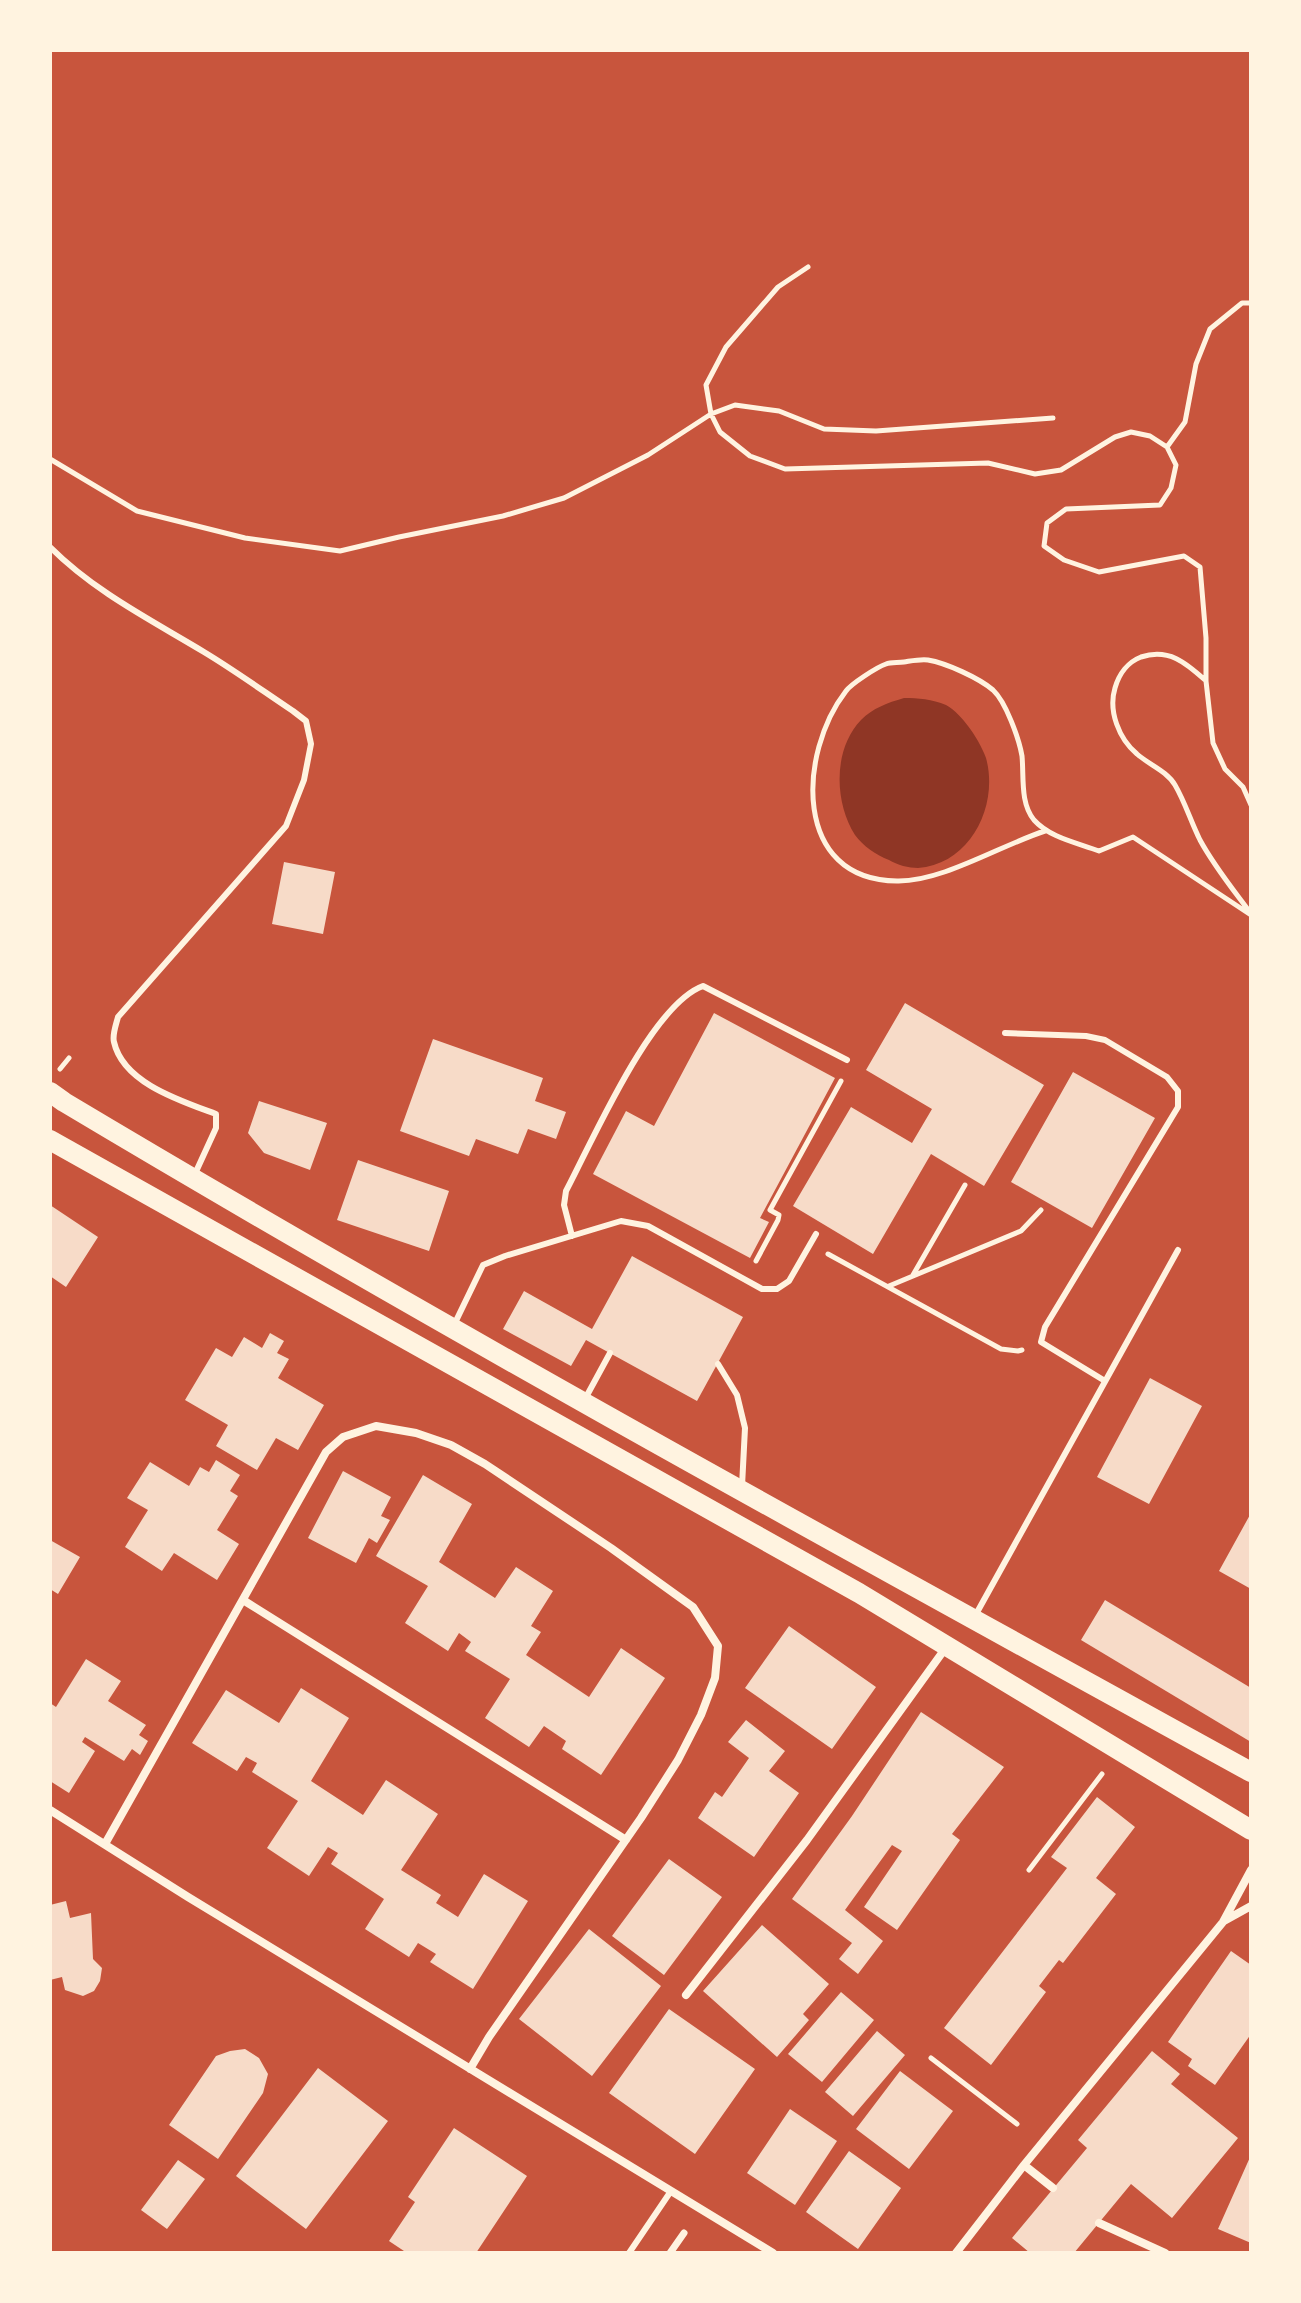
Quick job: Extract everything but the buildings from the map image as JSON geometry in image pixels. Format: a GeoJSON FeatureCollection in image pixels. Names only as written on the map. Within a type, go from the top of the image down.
{"type":"FeatureCollection","features":[{"type":"Feature","properties":{"kind":"main road"},"geometry":{"type":"LineString","coordinates":[[50,1092],[192,1180],[452,1329],[1251,1772]]}},
{"type":"Feature","properties":{"kind":"main road"},"geometry":{"type":"LineString","coordinates":[[50,1140],[859,1593],[1251,1830]]}},
{"type":"Feature","properties":{"kind":"street"},"geometry":{"type":"LineString","coordinates":[[105,1844],[326,1452],[343,1437],[376,1426],[416,1433],[451,1445],[485,1464],[693,1607],[718,1646],[715,1678],[701,1715],[678,1760],[470,2069]]}},
{"type":"Feature","properties":{"kind":"street"},"geometry":{"type":"LineString","coordinates":[[243,1600],[626,1840]]}},
{"type":"Feature","properties":{"kind":"street"},"geometry":{"type":"LineString","coordinates":[[686,1995],[807,1840],[948,1645]]}},
{"type":"Feature","properties":{"kind":"street"},"geometry":{"type":"LineString","coordinates":[[50,1810],[773,2253]]}},
{"type":"Feature","properties":{"kind":"street"},"geometry":{"type":"LineString","coordinates":[[956,2253],[1223,1922],[1251,1870]]}},
{"type":"Feature","properties":{"kind":"street"},"geometry":{"type":"LineString","coordinates":[[1223,1922],[1251,1906]]}},
{"type":"Feature","properties":{"kind":"street"},"geometry":{"type":"LineString","coordinates":[[1024,2165],[1053,2188]]}},
{"type":"Feature","properties":{"kind":"street"},"geometry":{"type":"LineString","coordinates":[[1099,2223],[1165,2253]]}},
{"type":"Feature","properties":{"kind":"street"},"geometry":{"type":"LineString","coordinates":[[670,2253],[684,2233]]}},
{"type":"Feature","properties":{"kind":"lane"},"geometry":{"type":"LineString","coordinates":[[50,547],[67,564],[135,613],[205,653],[306,721],[311,744],[304,780],[286,826],[118,1017],[113,1039],[121,1061],[144,1083],[216,1114],[216,1128],[192,1180]]}},
{"type":"Feature","properties":{"kind":"lane"},"geometry":{"type":"LineString","coordinates":[[572,1236],[564,1205],[566,1191],[634,1060],[658,1026],[689,991],[703,986],[847,1060]]}},
{"type":"Feature","properties":{"kind":"lane"},"geometry":{"type":"LineString","coordinates":[[1005,1033],[1086,1036],[1105,1040],[1167,1077],[1178,1091],[1178,1107],[1045,1327],[1041,1342],[1105,1381]]}},
{"type":"Feature","properties":{"kind":"lane"},"geometry":{"type":"LineString","coordinates":[[452,1329],[483,1265],[621,1221],[648,1226],[762,1289],[777,1289],[789,1281],[816,1234]]}},
{"type":"Feature","properties":{"kind":"lane"},"geometry":{"type":"LineString","coordinates":[[973,1619],[1178,1250]]}},
{"type":"Feature","properties":{"kind":"lane"},"geometry":{"type":"LineString","coordinates":[[583,1401],[610,1353]]}},
{"type":"Feature","properties":{"kind":"lane"},"geometry":{"type":"LineString","coordinates":[[718,1364],[737,1395],[745,1428],[742,1489]]}},
{"type":"Feature","properties":{"kind":"lane"},"geometry":{"type":"LineString","coordinates":[[629,2253],[671,2191]]}},
{"type":"Feature","properties":{"kind":"path"},"geometry":{"type":"LineString","coordinates":[[808,267],[778,287],[726,347],[706,385],[711,414],[720,432],[750,456],[785,469],[988,463],[1035,474],[1061,470],[1115,437],[1131,432],[1150,436],[1167,447],[1176,465],[1171,488],[1160,505],[1066,509],[1047,523],[1044,546],[1064,560],[1099,572],[1184,556],[1200,567],[1206,681],[1213,743],[1225,769],[1243,787],[1251,805]]}},
{"type":"Feature","properties":{"kind":"path"},"geometry":{"type":"LineString","coordinates":[[1167,447],[1185,422],[1196,364],[1210,329],[1242,303],[1251,303]]}},
{"type":"Feature","properties":{"kind":"path"},"geometry":{"type":"LineString","coordinates":[[50,459],[137,511],[245,538],[340,551],[503,516],[564,498],[648,455],[711,414],[735,405],[779,411],[824,429],[876,431],[1053,418]]}},
{"type":"Feature","properties":{"kind":"path"},"geometry":{"type":"LineString","coordinates":[[1206,681],[1168,654],[1149,655],[1131,661],[1117,680],[1112,697],[1114,718],[1123,740],[1173,781],[1215,866],[1251,914]]}},
{"type":"Feature","properties":{"kind":"path"},"geometry":{"type":"LineString","coordinates":[[1045,831],[942,873],[898,881],[870,877],[838,863],[819,831],[811,788],[820,738],[847,688],[885,664],[926,659],[962,672],[994,691],[1010,718],[1021,754],[1023,790],[1031,817],[1045,831],[1099,851],[1133,837],[1251,914]]}},
{"type":"Feature","properties":{"kind":"path"},"geometry":{"type":"LineString","coordinates":[[746,1280],[778,1220],[779,1215],[770,1210],[851,1063],[847,1060]]}},
{"type":"Feature","properties":{"kind":"path"},"geometry":{"type":"LineString","coordinates":[[913,1276],[965,1185]]}},
{"type":"Feature","properties":{"kind":"path"},"geometry":{"type":"LineString","coordinates":[[888,1286],[1021,1231],[1041,1210]]}},
{"type":"Feature","properties":{"kind":"path"},"geometry":{"type":"LineString","coordinates":[[810,1244],[1001,1349],[1018,1351],[1041,1342]]}},
{"type":"Feature","properties":{"kind":"path"},"geometry":{"type":"LineString","coordinates":[[1029,1870],[1102,1774]]}},
{"type":"Feature","properties":{"kind":"path"},"geometry":{"type":"LineString","coordinates":[[931,2058],[1017,2124]]}},
{"type":"Feature","properties":{"kind":"shaded area"},"geometry":{"type":"Polygon","coordinates":[[[904,698],[936,701],[955,712],[980,745],[989,776],[984,812],[966,844],[953,856],[937,864],[918,868],[896,863],[862,843],[848,822],[840,792],[841,760],[852,732],[870,712],[904,698]]]}}]}
